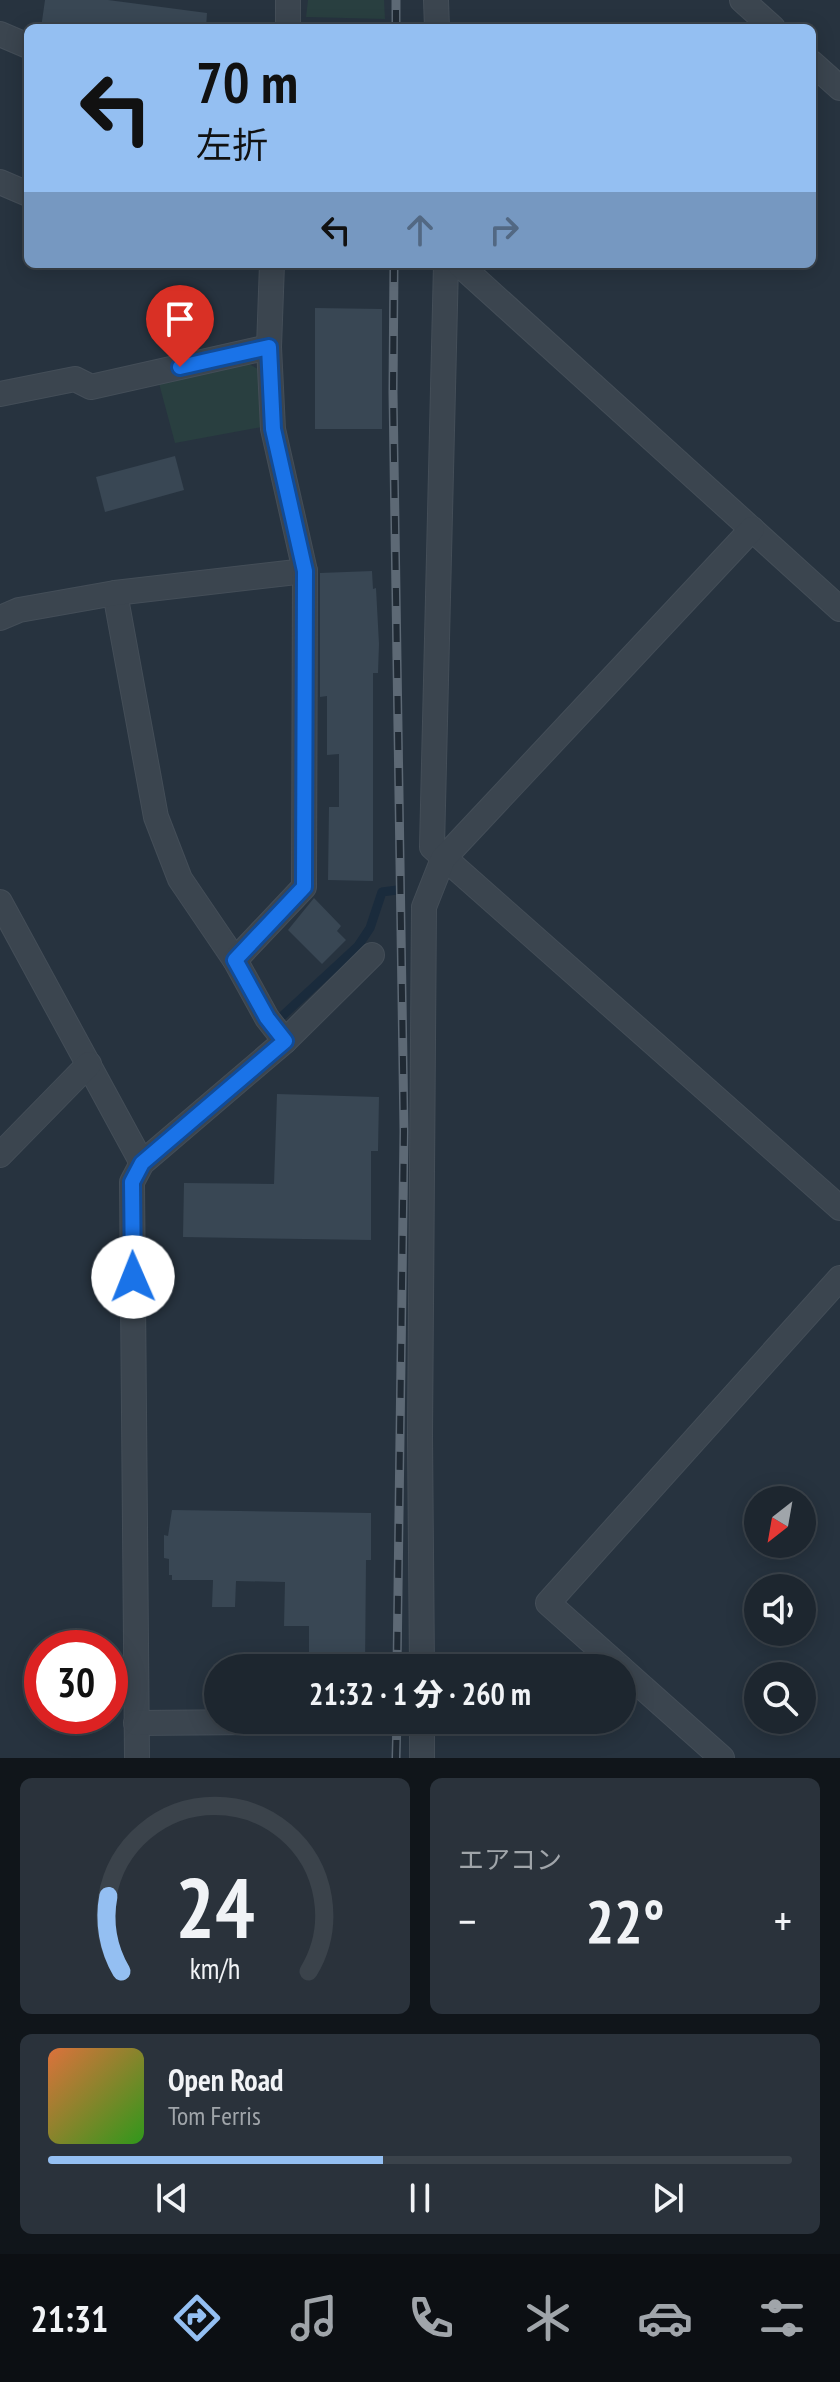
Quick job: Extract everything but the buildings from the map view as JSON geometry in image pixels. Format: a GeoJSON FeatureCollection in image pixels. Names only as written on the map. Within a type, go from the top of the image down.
{"type":"FeatureCollection","features":[{"type":"Feature","properties":{"kind":"street"},"geometry":{"type":"LineString","coordinates":[[288,0],[288,24]]}},
{"type":"Feature","properties":{"kind":"street"},"geometry":{"type":"LineString","coordinates":[[436,0],[437,24]]}},
{"type":"Feature","properties":{"kind":"street"},"geometry":{"type":"LineString","coordinates":[[742,0],[769,24]]}},
{"type":"Feature","properties":{"kind":"street"},"geometry":{"type":"LineString","coordinates":[[0,34],[24,44]]}},
{"type":"Feature","properties":{"kind":"street"},"geometry":{"type":"LineString","coordinates":[[816,67],[840,88]]}},
{"type":"Feature","properties":{"kind":"street"},"geometry":{"type":"LineString","coordinates":[[0,182],[24,192]]}},
{"type":"Feature","properties":{"kind":"street"},"geometry":{"type":"LineString","coordinates":[[235,960],[304,887],[305,571],[273,429],[269,347],[272,268]]}},
{"type":"Feature","properties":{"kind":"street"},"geometry":{"type":"LineString","coordinates":[[446,268],[432,847],[840,1208]]}},
{"type":"Feature","properties":{"kind":"street"},"geometry":{"type":"LineString","coordinates":[[463,268],[840,609]]}},
{"type":"Feature","properties":{"kind":"street"},"geometry":{"type":"LineString","coordinates":[[0,394],[75,379],[91,387],[269,347]]}},
{"type":"Feature","properties":{"kind":"street"},"geometry":{"type":"LineString","coordinates":[[422,1654],[420,1436],[424,907],[443,859],[752,529]]}},
{"type":"Feature","properties":{"kind":"street"},"geometry":{"type":"LineString","coordinates":[[0,618],[19,610],[115,593],[305,571]]}},
{"type":"Feature","properties":{"kind":"street"},"geometry":{"type":"LineString","coordinates":[[115,593],[156,817],[180,879],[235,960],[267,1018],[285,1041]]}},
{"type":"Feature","properties":{"kind":"street"},"geometry":{"type":"LineString","coordinates":[[0,902],[142,1163]]}},
{"type":"Feature","properties":{"kind":"street"},"geometry":{"type":"LineString","coordinates":[[137,1758],[132,1182],[142,1163],[285,1041],[372,955]]}},
{"type":"Feature","properties":{"kind":"street"},"geometry":{"type":"LineString","coordinates":[[0,1155],[89,1064]]}},
{"type":"Feature","properties":{"kind":"street"},"geometry":{"type":"LineString","coordinates":[[605,1654],[548,1603],[840,1278]]}},
{"type":"Feature","properties":{"kind":"street"},"geometry":{"type":"LineString","coordinates":[[636,1681],[722,1758]]}},
{"type":"Feature","properties":{"kind":"street"},"geometry":{"type":"LineString","coordinates":[[136,1723],[204,1722]]}},
{"type":"Feature","properties":{"kind":"street"},"geometry":{"type":"LineString","coordinates":[[422,1734],[422,1758]]}},
{"type":"Feature","properties":{"kind":"green space"},"geometry":{"type":"Polygon","coordinates":[[[308,0],[384,0],[385,19],[306,17],[308,0]]]}},
{"type":"Feature","properties":{"kind":"green space"},"geometry":{"type":"Polygon","coordinates":[[[239,358],[261,371],[262,427],[175,443],[157,376],[239,358]]]}},
{"type":"Feature","properties":{"kind":"waterway"},"geometry":{"type":"LineString","coordinates":[[280,1018],[358,946],[370,928],[382,892],[397,890]]}},
{"type":"Feature","properties":{"kind":"railway"},"geometry":{"type":"LineString","coordinates":[[396,0],[396,24]]}},
{"type":"Feature","properties":{"kind":"railway"},"geometry":{"type":"LineString","coordinates":[[394,268],[393,392],[404,1131],[397,1654]]}},
{"type":"Feature","properties":{"kind":"railway"},"geometry":{"type":"LineString","coordinates":[[396,1758],[397,1734]]}},
{"type":"Feature","properties":{"kind":"route"},"geometry":{"type":"LineString","coordinates":[[133,1277],[132,1182],[142,1163],[285,1041],[267,1018],[235,960],[304,887],[305,571],[273,429],[269,347],[180,367]]}}]}
